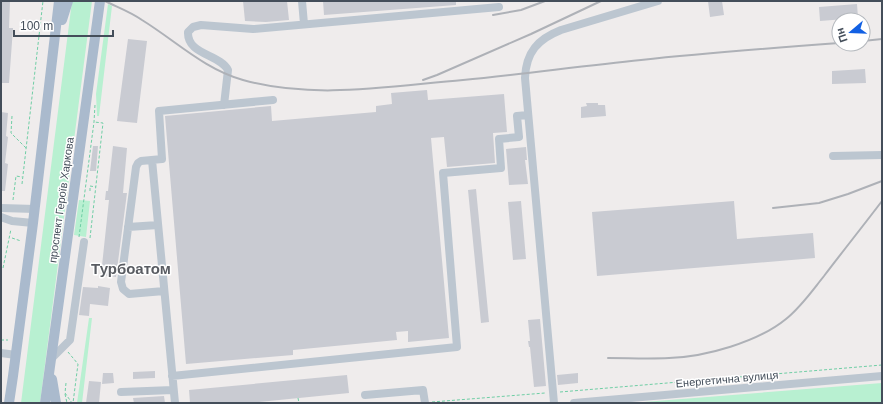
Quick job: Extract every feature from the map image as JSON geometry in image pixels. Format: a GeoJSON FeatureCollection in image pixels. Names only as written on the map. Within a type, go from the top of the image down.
{"type":"FeatureCollection","features":[{"type":"Feature","properties":{"kind":"main road"},"geometry":{"type":"LineString","coordinates":[[55,1],[56,37]]}},
{"type":"Feature","properties":{"kind":"main road"},"geometry":{"type":"LineString","coordinates":[[8,403],[16,355],[35,209],[60,1]]}},
{"type":"Feature","properties":{"kind":"main road"},"geometry":{"type":"LineString","coordinates":[[56,37],[68,1]]}},
{"type":"Feature","properties":{"kind":"main road","name":"проспект Героїв Харкова"},"geometry":{"type":"LineString","coordinates":[[45,403],[52,358],[59,345],[100,1]]}},
{"type":"Feature","properties":{"kind":"main road"},"geometry":{"type":"LineString","coordinates":[[50,370],[56,403]]}},
{"type":"Feature","properties":{"kind":"main road"},"geometry":{"type":"LineString","coordinates":[[13,376],[15,403]]}},
{"type":"Feature","properties":{"kind":"street"},"geometry":{"type":"LineString","coordinates":[[302,1],[304,24]]}},
{"type":"Feature","properties":{"kind":"street"},"geometry":{"type":"LineString","coordinates":[[554,403],[525,70],[530,55],[538,42],[546,37],[561,30],[658,1]]}},
{"type":"Feature","properties":{"kind":"street"},"geometry":{"type":"LineString","coordinates":[[224,105],[228,70],[222,63],[194,47],[190,43],[188,35],[190,29],[197,25],[253,29],[499,7]]}},
{"type":"Feature","properties":{"kind":"street"},"geometry":{"type":"LineString","coordinates":[[164,291],[131,294],[127,293],[123,289],[122,279],[136,167],[141,161],[162,159],[159,110],[273,100]]}},
{"type":"Feature","properties":{"kind":"street"},"geometry":{"type":"LineString","coordinates":[[172,376],[457,347],[443,173],[501,168],[499,139],[519,138],[517,116],[528,115]]}},
{"type":"Feature","properties":{"kind":"street"},"geometry":{"type":"LineString","coordinates":[[833,156],[882,155]]}},
{"type":"Feature","properties":{"kind":"street"},"geometry":{"type":"LineString","coordinates":[[152,160],[175,403]]}},
{"type":"Feature","properties":{"kind":"street"},"geometry":{"type":"LineString","coordinates":[[1,208],[35,209]]}},
{"type":"Feature","properties":{"kind":"street"},"geometry":{"type":"LineString","coordinates":[[1,217],[12,221],[33,223]]}},
{"type":"Feature","properties":{"kind":"street"},"geometry":{"type":"LineString","coordinates":[[128,227],[158,225]]}},
{"type":"Feature","properties":{"kind":"street"},"geometry":{"type":"LineString","coordinates":[[59,345],[70,340],[81,240]]}},
{"type":"Feature","properties":{"kind":"street"},"geometry":{"type":"LineString","coordinates":[[1,353],[16,355]]}},
{"type":"Feature","properties":{"kind":"street","name":"Енергетична вулиця"},"geometry":{"type":"LineString","coordinates":[[574,403],[882,376]]}},
{"type":"Feature","properties":{"kind":"street"},"geometry":{"type":"LineString","coordinates":[[121,392],[173,390]]}},
{"type":"Feature","properties":{"kind":"street"},"geometry":{"type":"LineString","coordinates":[[365,395],[423,390],[425,403]]}},
{"type":"Feature","properties":{"kind":"path"},"geometry":{"type":"LineString","coordinates":[[22,184],[43,1]]}},
{"type":"Feature","properties":{"kind":"path"},"geometry":{"type":"LineString","coordinates":[[81,240],[85,186],[94,122],[95,101]]}},
{"type":"Feature","properties":{"kind":"path"},"geometry":{"type":"LineString","coordinates":[[12,116],[11,133],[27,148]]}},
{"type":"Feature","properties":{"kind":"path"},"geometry":{"type":"LineString","coordinates":[[94,122],[103,123]]}},
{"type":"Feature","properties":{"kind":"path"},"geometry":{"type":"LineString","coordinates":[[16,176],[23,177]]}},
{"type":"Feature","properties":{"kind":"path"},"geometry":{"type":"LineString","coordinates":[[85,186],[96,187]]}},
{"type":"Feature","properties":{"kind":"path"},"geometry":{"type":"LineString","coordinates":[[90,186],[90,191]]}},
{"type":"Feature","properties":{"kind":"path"},"geometry":{"type":"LineString","coordinates":[[11,237],[21,240]]}},
{"type":"Feature","properties":{"kind":"path"},"geometry":{"type":"LineString","coordinates":[[1,340],[7,341],[13,337]]}},
{"type":"Feature","properties":{"kind":"path"},"geometry":{"type":"LineString","coordinates":[[412,403],[554,393],[882,365]]}},
{"type":"Feature","properties":{"kind":"path"},"geometry":{"type":"LineString","coordinates":[[66,383],[66,403]]}},
{"type":"Feature","properties":{"kind":"path"},"geometry":{"type":"LineString","coordinates":[[65,393],[72,403]]}},
{"type":"Feature","properties":{"kind":"path"},"geometry":{"type":"LineString","coordinates":[[298,398],[299,403]]}},
{"type":"Feature","properties":{"kind":"green space"},"geometry":{"type":"Polygon","coordinates":[[[72,1],[92,1],[40,403],[21,403],[72,1]]]}},
{"type":"Feature","properties":{"kind":"green space"},"geometry":{"type":"Polygon","coordinates":[[[108,4],[112,6],[99,116],[97,116],[96,94],[108,4]]]}},
{"type":"Feature","properties":{"kind":"green space"},"geometry":{"type":"Polygon","coordinates":[[[79,200],[90,201],[86,237],[74,235],[79,200]]]}},
{"type":"Feature","properties":{"kind":"green space"},"geometry":{"type":"Polygon","coordinates":[[[89,318],[92,318],[82,403],[77,403],[89,318]]]}},
{"type":"Feature","properties":{"kind":"green space"},"geometry":{"type":"Polygon","coordinates":[[[882,383],[882,403],[634,403],[644,402],[882,383]]]}},
{"type":"Feature","properties":{"kind":"building"},"geometry":{"type":"Polygon","coordinates":[[[1,1],[10,1],[9,28],[13,28],[9,83],[1,83],[1,1]]]}},
{"type":"Feature","properties":{"kind":"building"},"geometry":{"type":"Polygon","coordinates":[[[243,1],[287,1],[289,20],[266,22],[245,21],[243,1]]]}},
{"type":"Feature","properties":{"kind":"building"},"geometry":{"type":"Polygon","coordinates":[[[323,1],[456,1],[456,5],[324,15],[323,1]]]}},
{"type":"Feature","properties":{"kind":"building"},"geometry":{"type":"Polygon","coordinates":[[[708,1],[722,1],[724,15],[710,17],[708,1]]]}},
{"type":"Feature","properties":{"kind":"building"},"geometry":{"type":"Polygon","coordinates":[[[857,4],[858,12],[831,12],[831,20],[820,21],[819,7],[857,4]]]}},
{"type":"Feature","properties":{"kind":"building"},"geometry":{"type":"Polygon","coordinates":[[[128,39],[147,41],[137,123],[117,121],[128,39]]]}},
{"type":"Feature","properties":{"kind":"building"},"geometry":{"type":"Polygon","coordinates":[[[865,69],[866,83],[832,84],[832,71],[865,69]]]}},
{"type":"Feature","properties":{"kind":"building"},"geometry":{"type":"Polygon","coordinates":[[[427,90],[428,100],[504,94],[507,132],[493,133],[495,163],[447,167],[444,137],[431,138],[449,338],[408,342],[408,331],[396,332],[397,340],[293,350],[293,355],[186,364],[165,116],[271,106],[272,121],[376,112],[376,106],[392,104],[391,93],[427,90]]]}},
{"type":"Feature","properties":{"kind":"building"},"geometry":{"type":"Polygon","coordinates":[[[586,103],[598,103],[598,105],[605,105],[606,116],[581,118],[581,107],[587,106],[586,103]]]}},
{"type":"Feature","properties":{"kind":"building"},"geometry":{"type":"Polygon","coordinates":[[[1,112],[8,113],[6,136],[8,137],[5,163],[8,164],[5,191],[1,191],[1,112]]]}},
{"type":"Feature","properties":{"kind":"building"},"geometry":{"type":"Polygon","coordinates":[[[93,146],[98,146],[96,171],[90,171],[93,146]]]}},
{"type":"Feature","properties":{"kind":"building"},"geometry":{"type":"Polygon","coordinates":[[[113,146],[127,148],[123,193],[127,193],[116,277],[101,275],[109,200],[105,200],[106,191],[108,191],[113,146]]]}},
{"type":"Feature","properties":{"kind":"building"},"geometry":{"type":"Polygon","coordinates":[[[526,147],[527,160],[525,160],[528,184],[509,185],[506,149],[526,147]]]}},
{"type":"Feature","properties":{"kind":"building"},"geometry":{"type":"Polygon","coordinates":[[[476,189],[489,322],[481,323],[468,190],[476,189]]]}},
{"type":"Feature","properties":{"kind":"building"},"geometry":{"type":"Polygon","coordinates":[[[521,201],[526,259],[513,260],[508,202],[521,201]]]}},
{"type":"Feature","properties":{"kind":"building"},"geometry":{"type":"Polygon","coordinates":[[[734,201],[737,239],[813,233],[815,258],[597,276],[592,212],[734,201]]]}},
{"type":"Feature","properties":{"kind":"building"},"geometry":{"type":"Polygon","coordinates":[[[98,286],[110,288],[108,306],[90,304],[89,316],[79,315],[83,287],[98,288],[98,286]]]}},
{"type":"Feature","properties":{"kind":"building"},"geometry":{"type":"Polygon","coordinates":[[[540,319],[546,386],[534,387],[530,347],[528,341],[530,341],[528,320],[540,319]]]}},
{"type":"Feature","properties":{"kind":"building"},"geometry":{"type":"Polygon","coordinates":[[[155,371],[155,378],[133,379],[133,372],[155,371]]]}},
{"type":"Feature","properties":{"kind":"building"},"geometry":{"type":"Polygon","coordinates":[[[103,373],[113,373],[114,383],[102,384],[103,373]]]}},
{"type":"Feature","properties":{"kind":"building"},"geometry":{"type":"Polygon","coordinates":[[[578,373],[578,383],[558,385],[557,375],[578,373]]]}},
{"type":"Feature","properties":{"kind":"building"},"geometry":{"type":"Polygon","coordinates":[[[347,375],[349,393],[249,403],[190,403],[189,390],[347,375]]]}},
{"type":"Feature","properties":{"kind":"building"},"geometry":{"type":"Polygon","coordinates":[[[89,381],[101,382],[99,403],[86,403],[89,381]]]}},
{"type":"Feature","properties":{"kind":"building"},"geometry":{"type":"Polygon","coordinates":[[[164,396],[165,403],[134,403],[133,398],[164,396]]]}},
{"type":"Feature","properties":{"kind":"railway"},"geometry":{"type":"LineString","coordinates":[[105,1],[138,17],[203,62],[229,75],[243,80],[270,86],[297,89],[353,90],[380,88],[485,78],[666,57],[831,44]]}},
{"type":"Feature","properties":{"kind":"railway"},"geometry":{"type":"LineString","coordinates":[[493,15],[521,10],[545,1]]}},
{"type":"Feature","properties":{"kind":"railway"},"geometry":{"type":"LineString","coordinates":[[423,80],[531,34],[601,1]]}},
{"type":"Feature","properties":{"kind":"railway"},"geometry":{"type":"LineString","coordinates":[[871,40],[882,39]]}},
{"type":"Feature","properties":{"kind":"railway"},"geometry":{"type":"LineString","coordinates":[[773,208],[819,203],[882,181]]}},
{"type":"Feature","properties":{"kind":"railway"},"geometry":{"type":"LineString","coordinates":[[608,358],[661,358],[699,355],[730,347],[761,335],[786,319],[797,309],[882,201]]}},
{"type":"Feature","properties":{"kind":"district","name":"Турбоатом"},"geometry":{"type":"Point","coordinates":[131,269]}}]}
